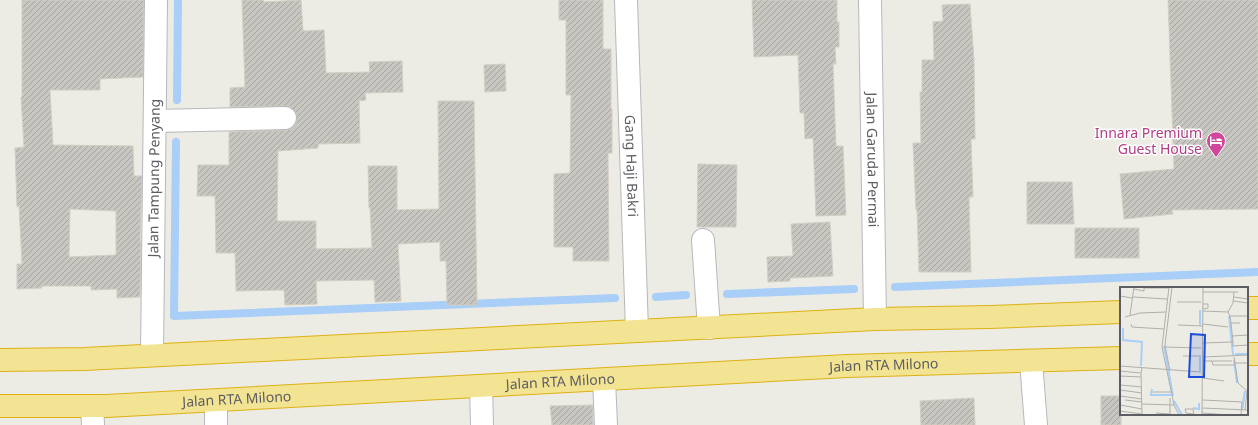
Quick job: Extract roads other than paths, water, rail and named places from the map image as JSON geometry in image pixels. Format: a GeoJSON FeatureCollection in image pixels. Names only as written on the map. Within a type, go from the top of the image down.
{"type":"FeatureCollection","features":[{"type":"Feature","properties":{"kind":"highway"},"geometry":{"type":"LineString","coordinates":[[0,360],[152,355],[875,319],[990,317],[1120,312]]}},
{"type":"Feature","properties":{"kind":"highway","name":"Jalan RTA Milono"},"geometry":{"type":"LineString","coordinates":[[0,406],[92,416],[216,401],[481,386],[847,366],[1120,358]]}},
{"type":"Feature","properties":{"kind":"street","name":"Jalan Tampung Penyang"},"geometry":{"type":"LineString","coordinates":[[152,355],[156,0]]}},
{"type":"Feature","properties":{"kind":"street","name":"Gang Haji Bakri"},"geometry":{"type":"LineString","coordinates":[[626,0],[637,331]]}},
{"type":"Feature","properties":{"kind":"street","name":"Jalan Garuda Permai"},"geometry":{"type":"LineString","coordinates":[[870,0],[875,319]]}},
{"type":"Feature","properties":{"kind":"street"},"geometry":{"type":"LineString","coordinates":[[155,121],[285,118]]}},
{"type":"Feature","properties":{"kind":"street"},"geometry":{"type":"LineString","coordinates":[[703,240],[709,328]]}},
{"type":"Feature","properties":{"kind":"street"},"geometry":{"type":"LineString","coordinates":[[1031,361],[1036,425]]}},
{"type":"Feature","properties":{"kind":"street"},"geometry":{"type":"LineString","coordinates":[[604,380],[606,425]]}},
{"type":"Feature","properties":{"kind":"street"},"geometry":{"type":"LineString","coordinates":[[481,386],[482,425]]}},
{"type":"Feature","properties":{"kind":"street"},"geometry":{"type":"LineString","coordinates":[[216,401],[216,425]]}},
{"type":"Feature","properties":{"kind":"waterway"},"geometry":{"type":"LineString","coordinates":[[177,100],[178,0]]}},
{"type":"Feature","properties":{"kind":"waterway"},"geometry":{"type":"LineString","coordinates":[[176,142],[174,316],[615,298]]}},
{"type":"Feature","properties":{"kind":"waterway"},"geometry":{"type":"LineString","coordinates":[[895,287],[1258,272]]}},
{"type":"Feature","properties":{"kind":"waterway"},"geometry":{"type":"LineString","coordinates":[[727,294],[854,289]]}},
{"type":"Feature","properties":{"kind":"waterway"},"geometry":{"type":"LineString","coordinates":[[656,297],[686,295]]}},
{"type":"Feature","properties":{"kind":"place","name":"Innara Premium Guest House"},"geometry":{"type":"Point","coordinates":[1216,158]}}]}
